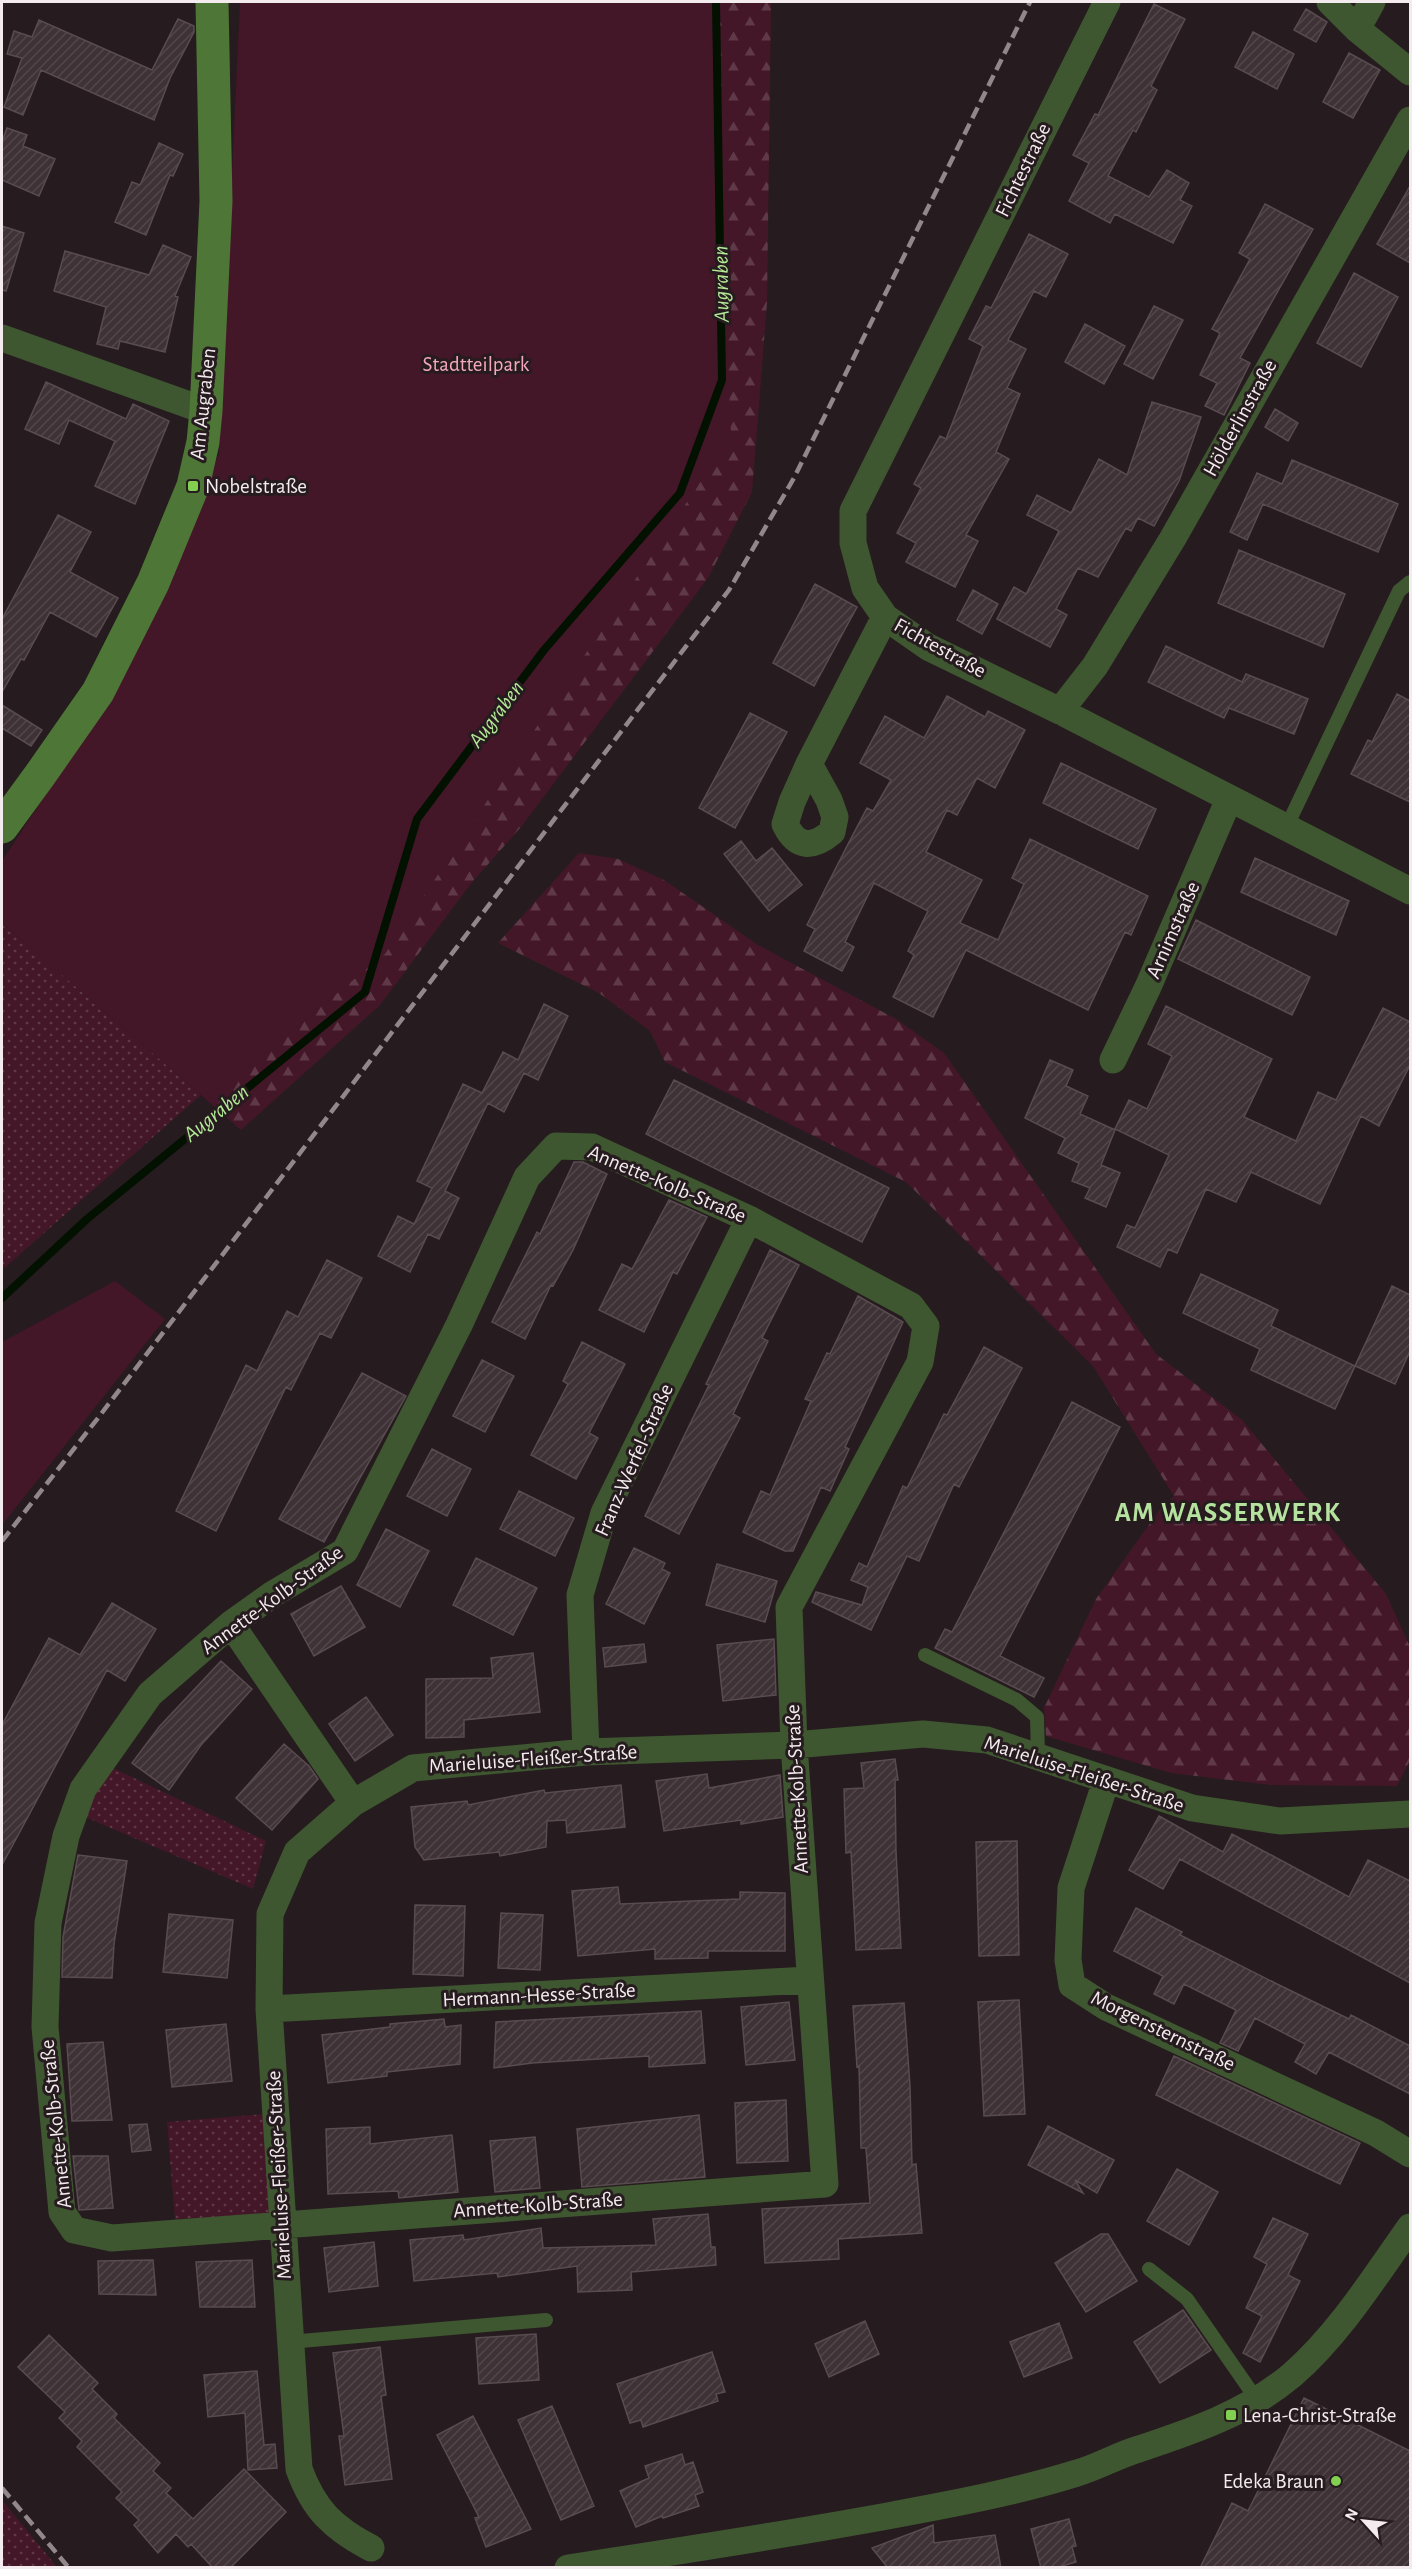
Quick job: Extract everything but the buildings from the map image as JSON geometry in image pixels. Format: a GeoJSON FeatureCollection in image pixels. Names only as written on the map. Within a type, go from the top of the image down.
{"type":"FeatureCollection","features":[{"type":"Feature","properties":{"kind":"street","name":"Am Augraben"},"geometry":{"type":"LineString","coordinates":[[2,827],[98,692],[153,583],[193,486],[203,442],[206,411],[216,201],[212,2]]}},
{"type":"Feature","properties":{"kind":"street","name":"Fichtestraße"},"geometry":{"type":"LineString","coordinates":[[1107,2],[853,511],[853,543],[865,588],[885,617],[928,646],[1060,711],[1410,891]]}},
{"type":"Feature","properties":{"kind":"street"},"geometry":{"type":"LineString","coordinates":[[1330,2],[1357,29],[1410,72]]}},
{"type":"Feature","properties":{"kind":"street"},"geometry":{"type":"LineString","coordinates":[[1357,29],[1372,2]]}},
{"type":"Feature","properties":{"kind":"street","name":"Hölderlinstraße"},"geometry":{"type":"LineString","coordinates":[[1060,711],[1095,666],[1173,538],[1410,120]]}},
{"type":"Feature","properties":{"kind":"street"},"geometry":{"type":"LineString","coordinates":[[2,338],[206,411]]}},
{"type":"Feature","properties":{"kind":"street"},"geometry":{"type":"LineString","coordinates":[[809,764],[885,617]]}},
{"type":"Feature","properties":{"kind":"street","name":"Arnimstraße"},"geometry":{"type":"LineString","coordinates":[[1113,1060],[1148,987],[1229,799]]}},
{"type":"Feature","properties":{"kind":"street","name":"Annette-Kolb-Straße"},"geometry":{"type":"LineString","coordinates":[[556,1146],[592,1147],[749,1219],[911,1306],[926,1326],[920,1362],[789,1607],[794,1745],[825,2184],[112,2238],[74,2230],[62,2212],[46,2039],[48,1923],[51,1899],[66,1836],[83,1789],[150,1694],[231,1624],[273,1594],[345,1551],[459,1326],[527,1177],[556,1146]]}},
{"type":"Feature","properties":{"kind":"street","name":"Franz-Werfel-Straße"},"geometry":{"type":"LineString","coordinates":[[586,1752],[580,1595],[604,1513],[749,1219]]}},
{"type":"Feature","properties":{"kind":"street"},"geometry":{"type":"LineString","coordinates":[[231,1624],[353,1803]]}},
{"type":"Feature","properties":{"kind":"street","name":"Marieluise-Fleißer-Straße"},"geometry":{"type":"LineString","coordinates":[[371,2548],[335,2526],[319,2511],[307,2492],[299,2469],[281,2225],[269,2009],[270,1914],[297,1852],[353,1803],[413,1768],[586,1752],[794,1745],[923,1734],[987,1740],[1192,1808],[1280,1821],[1410,1814]]}},
{"type":"Feature","properties":{"kind":"street","name":"Morgensternstraße"},"geometry":{"type":"LineString","coordinates":[[1106,1781],[1071,1888],[1068,1960],[1072,1985],[1106,2007],[1365,2128],[1410,2154]]}},
{"type":"Feature","properties":{"kind":"street","name":"Hermann-Hesse-Straße"},"geometry":{"type":"LineString","coordinates":[[269,2009],[809,1980]]}},
{"type":"Feature","properties":{"kind":"street"},"geometry":{"type":"LineString","coordinates":[[568,2568],[755,2540],[967,2501],[1078,2473],[1137,2449],[1200,2428],[1257,2400],[1292,2375],[1335,2329],[1410,2227]]}},
{"type":"Feature","properties":{"kind":"lane"},"geometry":{"type":"LineString","coordinates":[[1286,828],[1399,591],[1410,582]]}},
{"type":"Feature","properties":{"kind":"lane"},"geometry":{"type":"LineString","coordinates":[[925,1655],[1017,1700],[1036,1717],[1038,1756]]}},
{"type":"Feature","properties":{"kind":"lane"},"geometry":{"type":"LineString","coordinates":[[1149,2269],[1186,2299],[1257,2400]]}},
{"type":"Feature","properties":{"kind":"lane"},"geometry":{"type":"LineString","coordinates":[[289,2342],[546,2320]]}},
{"type":"Feature","properties":{"kind":"green space","name":"Stadtteilpark"},"geometry":{"type":"Polygon","coordinates":[[[240,2],[713,2],[731,436],[385,954],[207,1100],[2,923],[2,861],[127,671],[219,454],[240,2]]]}},
{"type":"Feature","properties":{"kind":"green space"},"geometry":{"type":"Polygon","coordinates":[[[572,2],[771,2],[767,303],[752,492],[708,578],[521,827],[473,881],[380,1005],[241,1130],[201,1095],[572,2]]]}},
{"type":"Feature","properties":{"kind":"green space"},"geometry":{"type":"Polygon","coordinates":[[[579,853],[618,859],[664,880],[758,945],[896,1019],[944,1053],[1156,1354],[1242,1420],[1386,1594],[1410,1647],[1410,1760],[1397,1786],[1271,1785],[1171,1773],[1046,1736],[1044,1708],[1096,1599],[1158,1512],[1174,1496],[1093,1366],[906,1182],[665,1062],[650,1031],[599,993],[498,943],[579,853]]]}},
{"type":"Feature","properties":{"kind":"green space"},"geometry":{"type":"Polygon","coordinates":[[[2,923],[201,1095],[2,1270],[2,923]]]}},
{"type":"Feature","properties":{"kind":"green space"},"geometry":{"type":"Polygon","coordinates":[[[115,1281],[165,1319],[2,1525],[2,1342],[115,1281]]]}},
{"type":"Feature","properties":{"kind":"green space"},"geometry":{"type":"Polygon","coordinates":[[[92,1758],[266,1841],[253,1889],[69,1810],[92,1758]]]}},
{"type":"Feature","properties":{"kind":"green space"},"geometry":{"type":"Polygon","coordinates":[[[265,2114],[272,2215],[175,2219],[167,2122],[265,2114]]]}},
{"type":"Feature","properties":{"kind":"green space"},"geometry":{"type":"Polygon","coordinates":[[[2,2500],[57,2567],[2,2567],[2,2500]]]}},
{"type":"Feature","properties":{"kind":"waterway","name":"Augraben"},"geometry":{"type":"LineString","coordinates":[[2,1298],[87,1219],[365,992],[417,819],[544,650],[680,493],[722,380],[716,2]]}},
{"type":"Feature","properties":{"kind":"railway"},"geometry":{"type":"LineString","coordinates":[[2,1541],[729,590],[794,478],[1030,2]]}},
{"type":"Feature","properties":{"kind":"railway"},"geometry":{"type":"LineString","coordinates":[[2,2488],[69,2568]]}},
{"type":"Feature","properties":{"kind":"place","name":"Nobelstraße"},"geometry":{"type":"Point","coordinates":[193,486]}},
{"type":"Feature","properties":{"kind":"place","name":"Lena-Christ-Straße"},"geometry":{"type":"Point","coordinates":[1231,2415]}},
{"type":"Feature","properties":{"kind":"place","name":"Edeka Braun"},"geometry":{"type":"Point","coordinates":[1336,2481]}},
{"type":"Feature","properties":{"kind":"district","name":"AM WASSERWERK"},"geometry":{"type":"Point","coordinates":[1228,1512]}}]}
